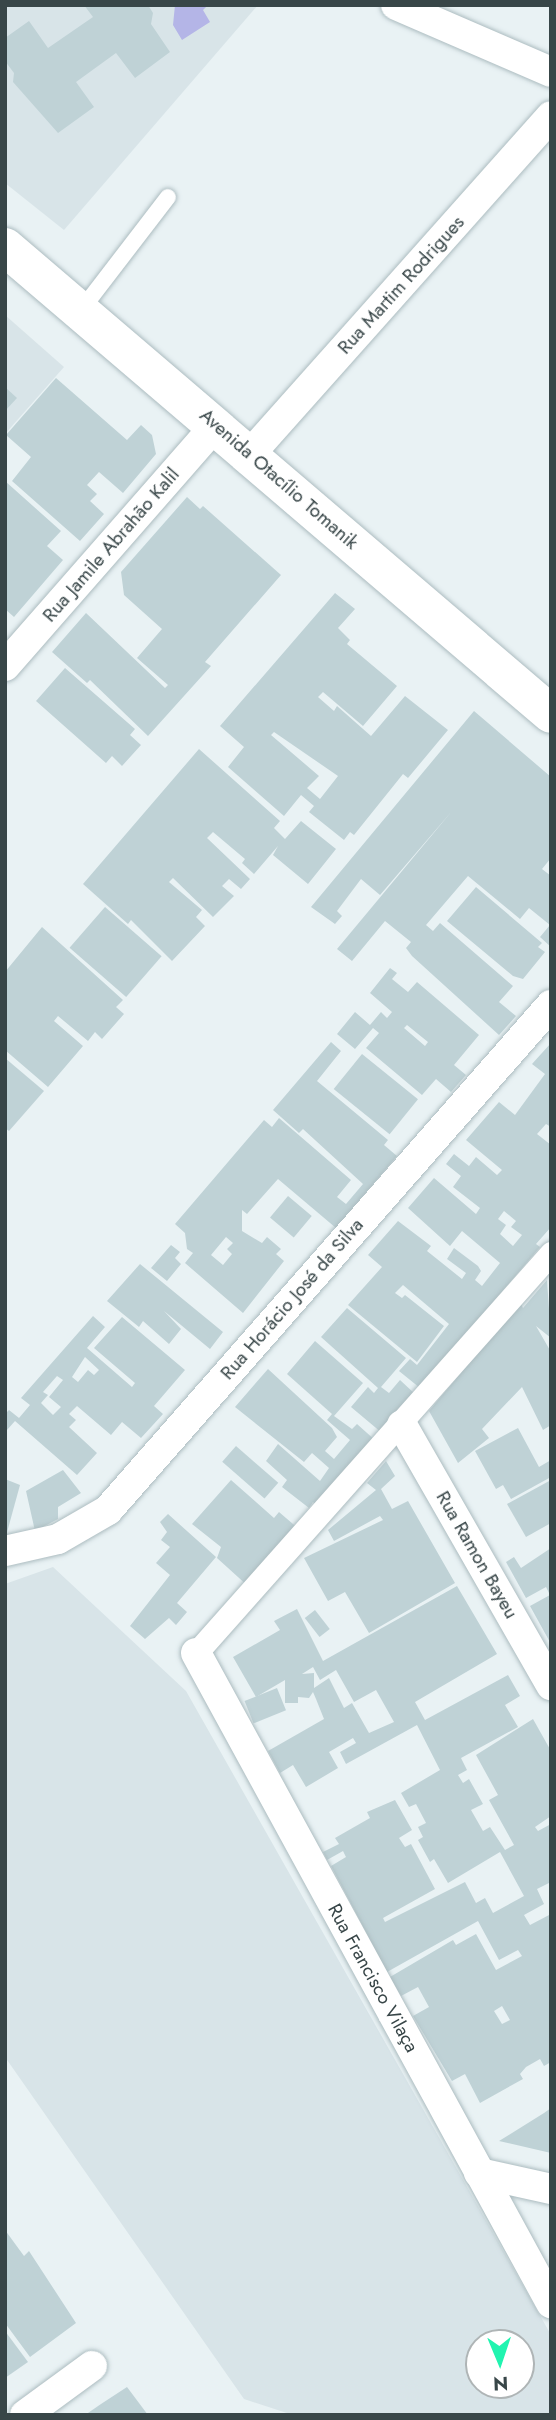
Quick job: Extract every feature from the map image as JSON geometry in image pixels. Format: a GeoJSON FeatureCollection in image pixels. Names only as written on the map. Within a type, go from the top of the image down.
{"type":"FeatureCollection","features":[{"type":"Feature","properties":{"kind":"street"},"geometry":{"type":"LineString","coordinates":[[396,5],[551,72]]}},
{"type":"Feature","properties":{"kind":"street","name":"Rua Martim Rodrigues"},"geometry":{"type":"LineString","coordinates":[[251,453],[551,116]]}},
{"type":"Feature","properties":{"kind":"street","name":"Avenida Otacílio Tomanik"},"geometry":{"type":"LineString","coordinates":[[5,247],[251,453],[551,714]]}},
{"type":"Feature","properties":{"kind":"street","name":"Rua Jamile Abrahão Kalil"},"geometry":{"type":"LineString","coordinates":[[5,666],[217,424]]}},
{"type":"Feature","properties":{"kind":"street","name":"Rua Horácio José da Silva"},"geometry":{"type":"LineString","coordinates":[[5,1551],[58,1539],[107,1510],[551,1005]]}},
{"type":"Feature","properties":{"kind":"street"},"geometry":{"type":"LineString","coordinates":[[196,1653],[402,1425],[551,1253]]}},
{"type":"Feature","properties":{"kind":"street","name":"Rua Ramon Bayeu"},"geometry":{"type":"LineString","coordinates":[[402,1425],[551,1685]]}},
{"type":"Feature","properties":{"kind":"street","name":"Rua Francisco Vilaça"},"geometry":{"type":"LineString","coordinates":[[196,1653],[551,2303]]}},
{"type":"Feature","properties":{"kind":"street"},"geometry":{"type":"LineString","coordinates":[[479,2173],[551,2189]]}},
{"type":"Feature","properties":{"kind":"street"},"geometry":{"type":"LineString","coordinates":[[25,2415],[92,2366]]}},
{"type":"Feature","properties":{"kind":"lane"},"geometry":{"type":"LineString","coordinates":[[82,309],[168,197]]}},
{"type":"Feature","properties":{"kind":"shaded area"},"geometry":{"type":"Polygon","coordinates":[[[5,5],[258,5],[64,230],[5,183],[5,5]]]}},
{"type":"Feature","properties":{"kind":"shaded area"},"geometry":{"type":"Polygon","coordinates":[[[175,5],[208,5],[203,10],[210,22],[182,40],[173,25],[175,5]]]}},
{"type":"Feature","properties":{"kind":"shaded area"},"geometry":{"type":"Polygon","coordinates":[[[5,315],[64,367],[5,434],[5,315]]]}},
{"type":"Feature","properties":{"kind":"shaded area"},"geometry":{"type":"Polygon","coordinates":[[[53,1567],[186,1691],[551,2335],[551,2415],[293,2415],[244,2399],[5,2057],[5,1584],[53,1567]]]}},
{"type":"Feature","properties":{"kind":"building"},"geometry":{"type":"Polygon","coordinates":[[[84,5],[148,5],[153,13],[151,24],[170,52],[135,78],[116,53],[76,82],[94,107],[58,133],[13,82],[14,73],[5,61],[5,38],[29,21],[48,48],[93,17],[84,5]]]}},
{"type":"Feature","properties":{"kind":"building"},"geometry":{"type":"Polygon","coordinates":[[[56,378],[127,440],[141,425],[152,435],[156,454],[123,493],[99,472],[87,485],[97,494],[90,501],[104,514],[80,541],[12,481],[31,457],[6,435],[56,378]]]}},
{"type":"Feature","properties":{"kind":"building"},"geometry":{"type":"Polygon","coordinates":[[[5,387],[17,398],[5,411],[5,387]]]}},
{"type":"Feature","properties":{"kind":"building"},"geometry":{"type":"Polygon","coordinates":[[[5,481],[61,531],[47,546],[63,560],[14,617],[5,609],[5,481]]]}},
{"type":"Feature","properties":{"kind":"building"},"geometry":{"type":"Polygon","coordinates":[[[187,497],[200,509],[203,506],[281,575],[205,662],[211,666],[148,736],[90,680],[87,683],[52,652],[86,613],[165,688],[168,685],[137,658],[162,629],[124,595],[121,572],[187,497]]]}},
{"type":"Feature","properties":{"kind":"building"},"geometry":{"type":"Polygon","coordinates":[[[335,593],[355,609],[338,628],[350,640],[347,644],[397,686],[363,726],[323,692],[318,697],[334,711],[337,706],[371,736],[405,696],[448,730],[408,778],[403,774],[354,835],[350,832],[344,840],[309,812],[314,806],[301,795],[284,816],[228,767],[244,747],[220,726],[335,593]],[[274,732],[271,735],[319,776],[307,788],[320,799],[338,776],[274,732]]]}},
{"type":"Feature","properties":{"kind":"building"},"geometry":{"type":"Polygon","coordinates":[[[65,668],[135,729],[130,735],[141,745],[122,766],[112,756],[106,763],[36,701],[65,668]]]}},
{"type":"Feature","properties":{"kind":"building"},"geometry":{"type":"Polygon","coordinates":[[[474,711],[551,777],[551,858],[542,869],[551,876],[551,947],[540,937],[550,925],[529,908],[520,919],[468,876],[426,925],[433,931],[440,923],[513,986],[499,1002],[516,1016],[499,1035],[412,956],[406,948],[411,942],[385,921],[352,961],[337,949],[452,811],[380,895],[361,879],[337,911],[342,916],[335,924],[311,907],[474,711]]]}},
{"type":"Feature","properties":{"kind":"building"},"geometry":{"type":"Polygon","coordinates":[[[199,749],[280,821],[274,828],[285,839],[301,821],[336,849],[308,884],[273,855],[278,846],[254,874],[242,863],[245,859],[213,832],[207,838],[250,879],[241,889],[229,879],[222,886],[234,896],[213,917],[173,878],[169,882],[202,910],[196,917],[205,926],[172,961],[131,920],[128,924],[83,884],[199,749]]]}},
{"type":"Feature","properties":{"kind":"building"},"geometry":{"type":"Polygon","coordinates":[[[476,887],[542,943],[538,947],[545,952],[523,979],[513,976],[447,921],[476,887]]]}},
{"type":"Feature","properties":{"kind":"building"},"geometry":{"type":"Polygon","coordinates":[[[105,907],[162,956],[126,997],[70,948],[105,907]]]}},
{"type":"Feature","properties":{"kind":"building"},"geometry":{"type":"Polygon","coordinates":[[[42,927],[123,1000],[116,1007],[124,1014],[102,1039],[95,1032],[88,1041],[58,1016],[54,1021],[83,1046],[48,1087],[5,1050],[5,972],[42,927]]]}},
{"type":"Feature","properties":{"kind":"building"},"geometry":{"type":"Polygon","coordinates":[[[390,968],[397,973],[392,979],[408,992],[417,982],[479,1035],[454,1065],[466,1075],[451,1092],[436,1079],[422,1095],[366,1048],[379,1033],[373,1028],[355,1049],[337,1034],[355,1012],[370,1025],[381,1012],[387,1018],[392,1012],[370,993],[390,968]],[[407,1025],[404,1028],[425,1046],[428,1042],[407,1025]]]}},
{"type":"Feature","properties":{"kind":"building"},"geometry":{"type":"Polygon","coordinates":[[[331,1042],[341,1051],[317,1081],[388,1140],[384,1145],[397,1156],[336,1228],[278,1179],[247,1214],[242,1210],[242,1231],[262,1243],[267,1237],[281,1249],[276,1254],[284,1261],[243,1313],[185,1263],[193,1253],[187,1249],[185,1233],[175,1224],[264,1120],[272,1127],[279,1118],[351,1180],[337,1197],[346,1204],[363,1184],[303,1129],[299,1133],[273,1110],[331,1042]],[[226,1237],[211,1255],[223,1265],[232,1254],[227,1249],[233,1243],[226,1237]]]}},
{"type":"Feature","properties":{"kind":"building"},"geometry":{"type":"Polygon","coordinates":[[[551,1043],[551,1127],[546,1124],[537,1134],[551,1145],[551,1227],[536,1244],[540,1247],[420,1388],[399,1371],[410,1359],[417,1365],[449,1324],[403,1285],[395,1293],[402,1298],[405,1295],[444,1326],[417,1362],[348,1305],[382,1267],[368,1255],[398,1221],[431,1246],[427,1251],[462,1279],[466,1273],[447,1259],[454,1248],[478,1266],[481,1271],[475,1280],[482,1286],[500,1263],[462,1231],[450,1246],[408,1208],[434,1178],[476,1214],[480,1208],[453,1187],[461,1176],[446,1164],[454,1154],[469,1166],[476,1157],[497,1175],[502,1170],[466,1140],[499,1102],[515,1115],[545,1074],[532,1064],[551,1043]],[[504,1211],[498,1219],[506,1225],[500,1234],[513,1246],[522,1235],[511,1227],[516,1221],[504,1211]]]}},
{"type":"Feature","properties":{"kind":"building"},"geometry":{"type":"Polygon","coordinates":[[[362,1054],[418,1099],[390,1134],[334,1089],[362,1054]]]}},
{"type":"Feature","properties":{"kind":"building"},"geometry":{"type":"Polygon","coordinates":[[[5,1058],[44,1091],[9,1131],[5,1128],[5,1058]]]}},
{"type":"Feature","properties":{"kind":"building"},"geometry":{"type":"Polygon","coordinates":[[[288,1196],[312,1216],[294,1237],[270,1217],[288,1196]]]}},
{"type":"Feature","properties":{"kind":"building"},"geometry":{"type":"Polygon","coordinates":[[[171,1245],[180,1252],[175,1258],[181,1264],[167,1281],[151,1268],[171,1245]]]}},
{"type":"Feature","properties":{"kind":"building"},"geometry":{"type":"Polygon","coordinates":[[[140,1264],[223,1332],[210,1349],[164,1311],[181,1329],[169,1344],[143,1321],[139,1327],[107,1301],[140,1264]]]}},
{"type":"Feature","properties":{"kind":"building"},"geometry":{"type":"Polygon","coordinates":[[[547,1280],[551,1338],[536,1326],[551,1352],[551,1425],[543,1430],[522,1387],[482,1429],[489,1438],[458,1463],[429,1411],[520,1302],[523,1308],[547,1280]]]}},
{"type":"Feature","properties":{"kind":"building"},"geometry":{"type":"Polygon","coordinates":[[[347,1308],[406,1358],[381,1387],[389,1393],[400,1380],[415,1394],[382,1433],[351,1407],[368,1387],[374,1393],[378,1388],[321,1337],[347,1308]]]}},
{"type":"Feature","properties":{"kind":"building"},"geometry":{"type":"Polygon","coordinates":[[[93,1316],[105,1327],[87,1348],[132,1387],[135,1383],[94,1348],[122,1317],[185,1370],[154,1406],[163,1414],[141,1438],[122,1422],[111,1435],[77,1406],[69,1414],[76,1420],[69,1427],[97,1453],[77,1475],[15,1421],[7,1430],[5,1414],[9,1410],[19,1418],[30,1405],[21,1398],[93,1316]],[[85,1357],[72,1377],[78,1382],[88,1370],[94,1375],[99,1370],[85,1357]],[[57,1376],[43,1392],[48,1395],[41,1403],[53,1415],[61,1407],[49,1397],[63,1380],[57,1376]]]}},
{"type":"Feature","properties":{"kind":"building"},"geometry":{"type":"Polygon","coordinates":[[[315,1341],[363,1383],[334,1416],[352,1429],[357,1424],[376,1441],[319,1507],[313,1502],[309,1508],[282,1487],[287,1480],[266,1461],[278,1444],[320,1481],[329,1468],[312,1453],[304,1462],[235,1407],[268,1369],[332,1428],[337,1437],[325,1451],[334,1459],[350,1440],[327,1420],[332,1414],[287,1374],[315,1341]]]}},
{"type":"Feature","properties":{"kind":"building"},"geometry":{"type":"Polygon","coordinates":[[[518,1428],[539,1467],[551,1460],[551,1477],[511,1499],[503,1485],[496,1489],[475,1451],[518,1428]]]}},
{"type":"Feature","properties":{"kind":"building"},"geometry":{"type":"Polygon","coordinates":[[[236,1446],[278,1483],[264,1499],[222,1462],[236,1446]]]}},
{"type":"Feature","properties":{"kind":"building"},"geometry":{"type":"Polygon","coordinates":[[[386,1461],[395,1476],[381,1489],[392,1509],[408,1501],[455,1583],[369,1633],[345,1592],[328,1601],[304,1558],[383,1520],[380,1516],[334,1541],[328,1530],[376,1490],[367,1483],[386,1461]]]}},
{"type":"Feature","properties":{"kind":"building"},"geometry":{"type":"Polygon","coordinates":[[[63,1470],[81,1493],[58,1507],[58,1519],[35,1531],[26,1491],[63,1470]]]}},
{"type":"Feature","properties":{"kind":"building"},"geometry":{"type":"Polygon","coordinates":[[[5,1479],[20,1485],[6,1536],[5,1536],[5,1479]]]}},
{"type":"Feature","properties":{"kind":"building"},"geometry":{"type":"Polygon","coordinates":[[[231,1480],[274,1518],[279,1512],[300,1530],[249,1587],[217,1558],[221,1547],[192,1524],[231,1480]]]}},
{"type":"Feature","properties":{"kind":"building"},"geometry":{"type":"Polygon","coordinates":[[[551,1480],[551,1523],[526,1537],[507,1504],[551,1480]]]}},
{"type":"Feature","properties":{"kind":"building"},"geometry":{"type":"Polygon","coordinates":[[[168,1514],[216,1557],[177,1603],[187,1612],[176,1625],[169,1618],[145,1639],[130,1626],[170,1575],[156,1563],[170,1547],[161,1540],[167,1532],[160,1522],[168,1514]]]}},
{"type":"Feature","properties":{"kind":"building"},"geometry":{"type":"Polygon","coordinates":[[[551,1548],[551,1644],[530,1606],[550,1595],[546,1587],[526,1598],[506,1562],[514,1557],[521,1568],[551,1548]]]}},
{"type":"Feature","properties":{"kind":"building"},"geometry":{"type":"Polygon","coordinates":[[[457,1586],[497,1654],[415,1702],[425,1720],[508,1675],[520,1696],[505,1705],[518,1727],[461,1758],[467,1770],[458,1775],[463,1783],[469,1779],[483,1804],[471,1810],[483,1831],[490,1827],[505,1850],[514,1845],[489,1800],[498,1795],[476,1755],[533,1719],[551,1751],[551,1816],[535,1827],[538,1831],[551,1824],[551,1882],[537,1889],[544,1904],[524,1915],[530,1925],[551,1914],[551,2062],[544,2066],[540,2059],[526,2067],[520,2074],[523,2079],[480,2103],[465,2074],[452,2081],[413,2016],[429,2007],[418,1987],[401,1996],[390,1977],[453,1940],[456,1945],[476,1934],[496,1970],[522,1956],[518,1950],[499,1960],[478,1921],[387,1972],[331,1866],[346,1857],[343,1851],[327,1860],[323,1852],[339,1844],[335,1838],[370,1818],[367,1812],[395,1800],[412,1830],[399,1838],[405,1847],[411,1844],[435,1889],[383,1918],[385,1922],[465,1882],[476,1903],[485,1898],[493,1913],[524,1896],[500,1852],[448,1883],[434,1859],[430,1862],[418,1840],[423,1837],[418,1827],[426,1823],[416,1804],[409,1807],[401,1793],[440,1770],[417,1725],[346,1764],[340,1752],[356,1743],[353,1738],[329,1752],[338,1768],[306,1787],[293,1765],[280,1773],[268,1751],[324,1719],[316,1699],[313,1692],[309,1698],[298,1697],[298,1703],[285,1703],[285,1680],[256,1697],[233,1657],[280,1630],[274,1621],[297,1609],[323,1661],[457,1586]],[[313,1667],[302,1674],[314,1673],[314,1688],[329,1678],[344,1708],[352,1703],[369,1733],[394,1722],[376,1690],[354,1702],[336,1670],[320,1680],[313,1667]],[[502,2006],[494,2011],[502,2024],[510,2020],[502,2006]]]}},
{"type":"Feature","properties":{"kind":"building"},"geometry":{"type":"Polygon","coordinates":[[[315,1610],[330,1629],[320,1637],[305,1618],[315,1610]]]}},
{"type":"Feature","properties":{"kind":"building"},"geometry":{"type":"Polygon","coordinates":[[[277,1688],[286,1710],[254,1723],[245,1701],[277,1688]]]}},
{"type":"Feature","properties":{"kind":"building"},"geometry":{"type":"Polygon","coordinates":[[[551,2108],[551,2153],[499,2141],[544,2113],[551,2108]]]}},
{"type":"Feature","properties":{"kind":"building"},"geometry":{"type":"Polygon","coordinates":[[[5,2230],[24,2256],[29,2251],[76,2323],[30,2357],[5,2323],[5,2230]]]}},
{"type":"Feature","properties":{"kind":"building"},"geometry":{"type":"Polygon","coordinates":[[[5,2331],[28,2362],[5,2378],[5,2331]]]}},
{"type":"Feature","properties":{"kind":"building"},"geometry":{"type":"Polygon","coordinates":[[[127,2387],[148,2415],[85,2415],[101,2404],[127,2387]]]}}]}
